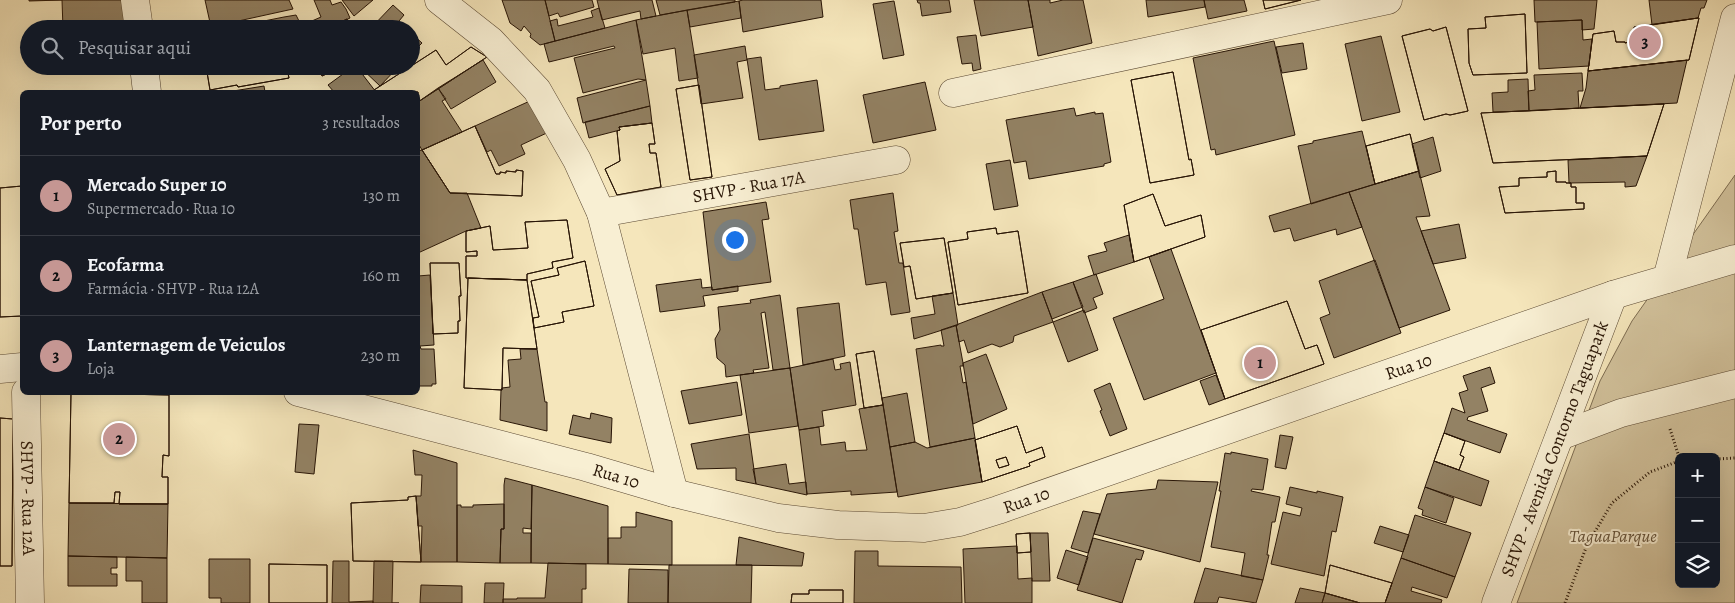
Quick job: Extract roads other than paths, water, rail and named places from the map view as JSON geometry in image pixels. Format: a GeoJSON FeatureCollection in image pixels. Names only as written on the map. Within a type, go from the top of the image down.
{"type":"FeatureCollection","features":[{"type":"Feature","properties":{"kind":"street"},"geometry":{"type":"LineString","coordinates":[[135,0],[138,20]]}},
{"type":"Feature","properties":{"kind":"street"},"geometry":{"type":"LineString","coordinates":[[438,0],[491,41],[537,90],[577,160],[601,213],[674,493]]}},
{"type":"Feature","properties":{"kind":"street"},"geometry":{"type":"LineString","coordinates":[[953,93],[1388,0]]}},
{"type":"Feature","properties":{"kind":"street"},"geometry":{"type":"LineString","coordinates":[[1667,279],[1735,18]]}},
{"type":"Feature","properties":{"kind":"street"},"geometry":{"type":"LineString","coordinates":[[145,75],[147,90]]}},
{"type":"Feature","properties":{"kind":"street","name":"SHVP - Rua 17A"},"geometry":{"type":"LineString","coordinates":[[601,213],[896,160]]}},
{"type":"Feature","properties":{"kind":"street","name":"Rua 10"},"geometry":{"type":"LineString","coordinates":[[310,395],[586,467],[674,493],[778,518],[838,525],[924,528],[960,522],[998,510],[1614,296],[1735,259]]}},
{"type":"Feature","properties":{"kind":"street","name":"SHVP - Avenida Contorno Taguapark"},"geometry":{"type":"LineString","coordinates":[[1496,603],[1614,296]]}},
{"type":"Feature","properties":{"kind":"street"},"geometry":{"type":"LineString","coordinates":[[0,370],[20,367]]}},
{"type":"Feature","properties":{"kind":"street"},"geometry":{"type":"LineString","coordinates":[[1560,436],[1621,413],[1735,384]]}},
{"type":"Feature","properties":{"kind":"street","name":"SHVP - Rua 12A"},"geometry":{"type":"LineString","coordinates":[[26,395],[30,603]]}},
{"type":"Feature","properties":{"kind":"place","name":"Lanternagem de Veiculos"},"geometry":{"type":"Point","coordinates":[1645,42]}},
{"type":"Feature","properties":{"kind":"place","name":"Mercado Super 10"},"geometry":{"type":"Point","coordinates":[1260,363]}},
{"type":"Feature","properties":{"kind":"place","name":"Ecofarma"},"geometry":{"type":"Point","coordinates":[119,439]}},
{"type":"Feature","properties":{"kind":"park label","name":"TaguaParque"},"geometry":{"type":"Point","coordinates":[1613,536]}}]}
